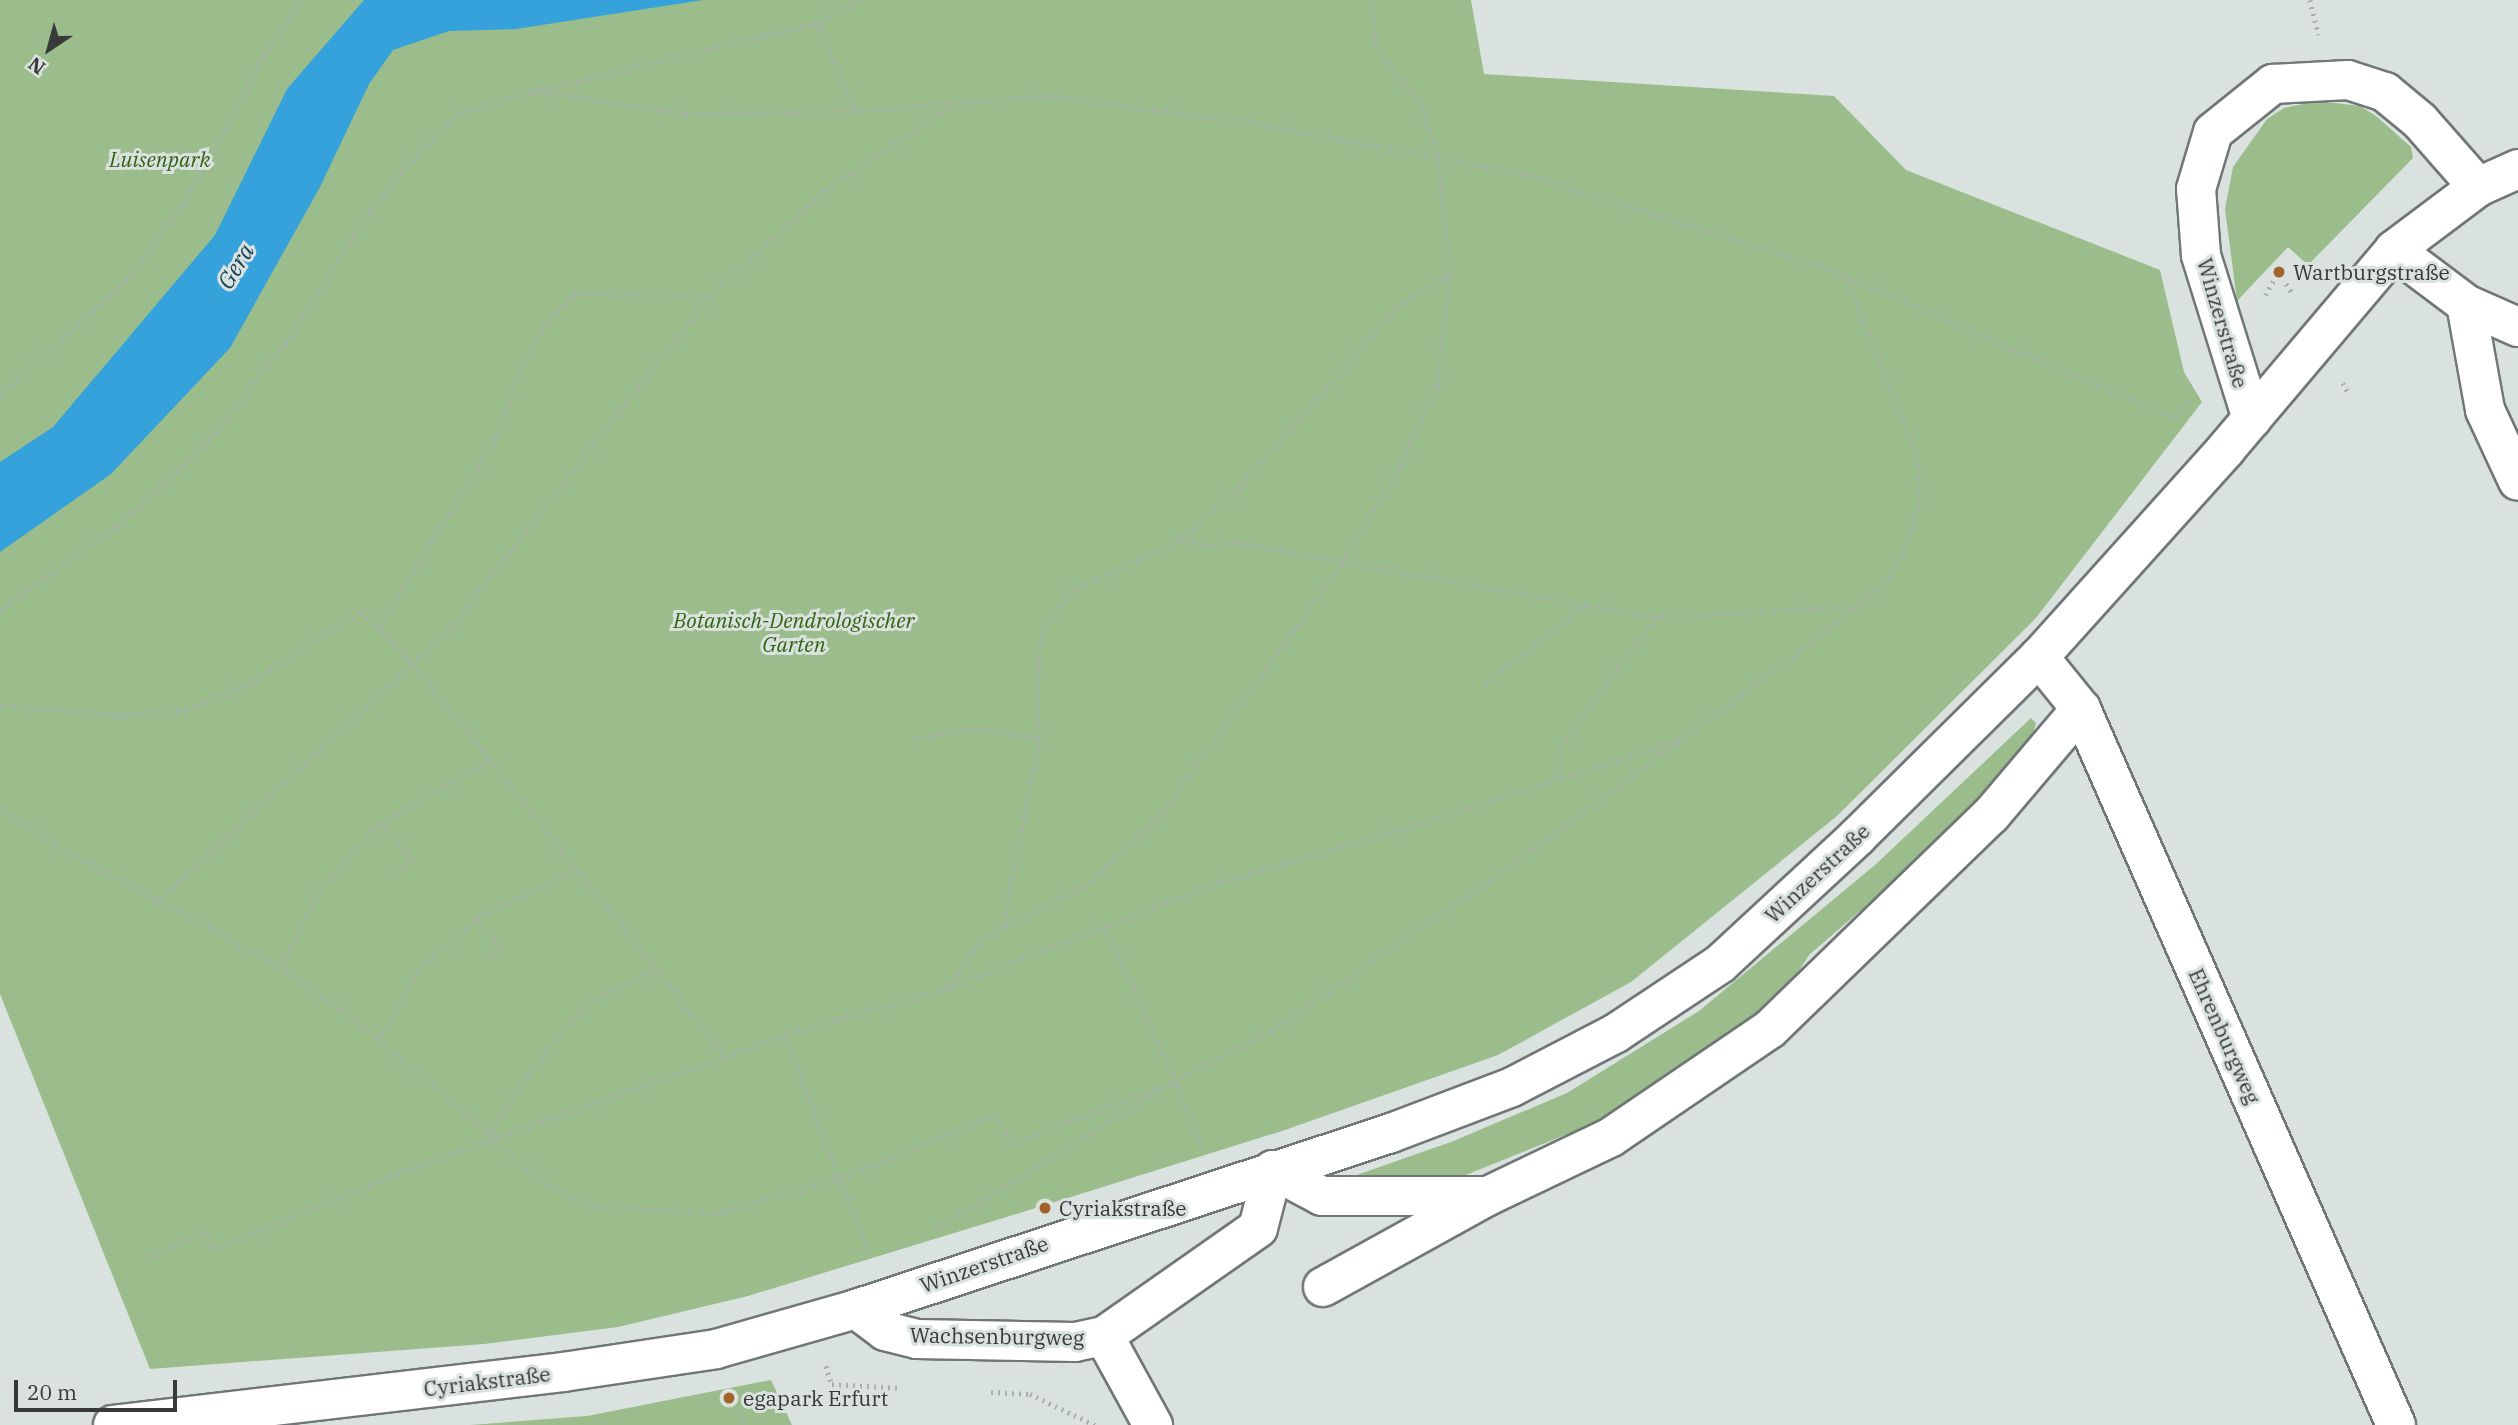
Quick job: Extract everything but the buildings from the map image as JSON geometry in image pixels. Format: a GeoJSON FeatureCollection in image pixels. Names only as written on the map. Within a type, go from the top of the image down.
{"type":"FeatureCollection","features":[{"type":"Feature","properties":{"kind":"street","name":"Winzerstraße"},"geometry":{"type":"LineString","coordinates":[[2252,419],[2201,255],[2196,189],[2213,132],[2273,84],[2348,80],[2385,92],[2420,121],[2478,187]]}},
{"type":"Feature","properties":{"kind":"street","name":"Winzerstraße"},"geometry":{"type":"LineString","coordinates":[[856,1309],[1391,1133],[1512,1087],[1616,1033],[1709,972],[1857,837],[2039,657],[2252,419],[2394,250],[2478,187],[2518,169]]}},
{"type":"Feature","properties":{"kind":"street"},"geometry":{"type":"LineString","coordinates":[[2394,250],[2466,304],[2518,327]]}},
{"type":"Feature","properties":{"kind":"street"},"geometry":{"type":"LineString","coordinates":[[2466,304],[2485,410],[2518,481]]}},
{"type":"Feature","properties":{"kind":"street","name":"Ehrenburgweg"},"geometry":{"type":"LineString","coordinates":[[2039,657],[2081,709],[2396,1425]]}},
{"type":"Feature","properties":{"kind":"street"},"geometry":{"type":"LineString","coordinates":[[1323,1287],[1488,1196],[1611,1137],[1770,1029],[1991,815],[2081,709]]}},
{"type":"Feature","properties":{"kind":"street"},"geometry":{"type":"LineString","coordinates":[[1273,1170],[1322,1196],[1488,1196]]}},
{"type":"Feature","properties":{"kind":"street","name":"Wachsenburgweg"},"geometry":{"type":"LineString","coordinates":[[856,1309],[885,1331],[917,1339],[1075,1342],[1104,1336],[1258,1228],[1273,1170]]}},
{"type":"Feature","properties":{"kind":"street","name":"Cyriakstraße"},"geometry":{"type":"LineString","coordinates":[[113,1425],[564,1372],[716,1349],[856,1309]]}},
{"type":"Feature","properties":{"kind":"street","name":"Wachsenburgweg"},"geometry":{"type":"LineString","coordinates":[[1104,1336],[1153,1425]]}},
{"type":"Feature","properties":{"kind":"path"},"geometry":{"type":"LineString","coordinates":[[0,395],[66,338],[134,270],[188,198],[265,54],[301,0]]}},
{"type":"Feature","properties":{"kind":"path"},"geometry":{"type":"LineString","coordinates":[[0,610],[115,528],[209,439],[285,343],[370,211],[461,112],[817,23],[860,0]]}},
{"type":"Feature","properties":{"kind":"path"},"geometry":{"type":"LineString","coordinates":[[950,987],[980,940],[1085,886],[1162,813],[1341,565],[1401,465],[1437,386],[1449,275],[1438,157],[1420,103],[1376,48],[1371,0]]}},
{"type":"Feature","properties":{"kind":"path"},"geometry":{"type":"LineString","coordinates":[[817,23],[855,111]]}},
{"type":"Feature","properties":{"kind":"path"},"geometry":{"type":"LineString","coordinates":[[538,92],[686,114],[855,111],[1048,96],[1252,122],[1529,175],[1820,266],[2175,418]]}},
{"type":"Feature","properties":{"kind":"path"},"geometry":{"type":"LineString","coordinates":[[157,902],[453,625],[709,296],[825,191],[954,104]]}},
{"type":"Feature","properties":{"kind":"path"},"geometry":{"type":"LineString","coordinates":[[1003,928],[1039,738],[1036,692],[1042,630],[1072,590],[1183,538],[1238,489],[1398,306],[1449,275]]}},
{"type":"Feature","properties":{"kind":"path"},"geometry":{"type":"LineString","coordinates":[[932,1231],[1175,1082],[1270,1032],[1521,858],[1857,606],[1888,577],[1905,550],[1918,508],[1918,459],[1847,279]]}},
{"type":"Feature","properties":{"kind":"path"},"geometry":{"type":"LineString","coordinates":[[379,627],[494,441],[520,371],[547,321],[575,293],[709,296]]}},
{"type":"Feature","properties":{"kind":"path"},"geometry":{"type":"LineString","coordinates":[[1183,538],[1207,547],[1232,542],[1341,565],[1588,603],[1655,617],[1857,606]]}},
{"type":"Feature","properties":{"kind":"path"},"geometry":{"type":"LineString","coordinates":[[1485,684],[1588,603]]}},
{"type":"Feature","properties":{"kind":"path"},"geometry":{"type":"LineString","coordinates":[[0,705],[120,716],[186,710],[252,682],[362,611],[412,662],[728,1059]]}},
{"type":"Feature","properties":{"kind":"path"},"geometry":{"type":"LineString","coordinates":[[1558,778],[1559,750],[1655,617]]}},
{"type":"Feature","properties":{"kind":"path"},"geometry":{"type":"LineString","coordinates":[[914,739],[975,727],[1039,738]]}},
{"type":"Feature","properties":{"kind":"path"},"geometry":{"type":"LineString","coordinates":[[145,1258],[207,1231],[213,1250],[306,1208],[490,1138],[728,1059],[785,1035],[950,987],[1103,924],[1221,882],[1679,740]]}},
{"type":"Feature","properties":{"kind":"path"},"geometry":{"type":"LineString","coordinates":[[281,967],[316,897],[381,824],[490,760]]}},
{"type":"Feature","properties":{"kind":"path"},"geometry":{"type":"LineString","coordinates":[[0,808],[157,902],[281,967],[379,1039],[548,1186],[597,1207],[719,1213],[842,1178],[996,1114],[1011,1145],[1175,1082]]}},
{"type":"Feature","properties":{"kind":"path"},"geometry":{"type":"LineString","coordinates":[[381,824],[412,860],[396,874]]}},
{"type":"Feature","properties":{"kind":"path"},"geometry":{"type":"LineString","coordinates":[[379,1039],[417,972],[477,918],[577,869]]}},
{"type":"Feature","properties":{"kind":"path"},"geometry":{"type":"LineString","coordinates":[[477,918],[502,950],[487,961]]}},
{"type":"Feature","properties":{"kind":"path"},"geometry":{"type":"LineString","coordinates":[[1103,924],[1202,1148]]}},
{"type":"Feature","properties":{"kind":"path"},"geometry":{"type":"LineString","coordinates":[[490,1138],[528,1073],[586,1004],[655,969]]}},
{"type":"Feature","properties":{"kind":"path"},"geometry":{"type":"LineString","coordinates":[[785,1035],[874,1267]]}},
{"type":"Feature","properties":{"kind":"path"},"geometry":{"type":"LineString","coordinates":[[728,1387],[730,1399],[747,1425]]}},
{"type":"Feature","properties":{"kind":"path"},"geometry":{"type":"LineString","coordinates":[[1030,1394],[1095,1425]]}},
{"type":"Feature","properties":{"kind":"green space","name":"Botanisch-Dendrologischer Garten"},"geometry":{"type":"Polygon","coordinates":[[[0,0],[1471,0],[1484,74],[1834,96],[1906,170],[2160,270],[2184,372],[2202,402],[2036,618],[1837,816],[1631,982],[1498,1055],[1285,1130],[1023,1212],[748,1296],[618,1327],[484,1344],[150,1369],[0,994],[0,0]]]}},
{"type":"Feature","properties":{"kind":"green space"},"geometry":{"type":"Polygon","coordinates":[[[2318,101],[2360,106],[2376,116],[2411,147],[2413,158],[2308,265],[2288,247],[2237,301],[2225,209],[2233,167],[2267,119],[2284,108],[2318,101]]]}},
{"type":"Feature","properties":{"kind":"green space"},"geometry":{"type":"Polygon","coordinates":[[[2031,718],[2036,723],[2031,741],[1962,823],[1809,955],[1776,1006],[1594,1128],[1575,1131],[1461,1177],[1328,1185],[1451,1142],[1567,1093],[1699,1011],[1875,865],[2031,718]]]}},
{"type":"Feature","properties":{"kind":"green space","name":"egapark Erfurt"},"geometry":{"type":"Polygon","coordinates":[[[771,1380],[792,1425],[470,1425],[587,1416],[771,1380]]]}},
{"type":"Feature","properties":{"kind":"water","name":"Gera"},"geometry":{"type":"Polygon","coordinates":[[[364,0],[703,0],[516,29],[449,31],[393,50],[369,84],[320,187],[230,348],[111,474],[0,552],[0,462],[53,427],[215,235],[287,89],[364,0]]]}},
{"type":"Feature","properties":{"kind":"place","name":"Wartburgstraße"},"geometry":{"type":"Point","coordinates":[2279,272]}},
{"type":"Feature","properties":{"kind":"place","name":"Cyriakstraße"},"geometry":{"type":"Point","coordinates":[1045,1208]}},
{"type":"Feature","properties":{"kind":"place","name":"egapark Erfurt"},"geometry":{"type":"Point","coordinates":[729,1398]}},
{"type":"Feature","properties":{"kind":"park label","name":"Luisenpark"},"geometry":{"type":"Point","coordinates":[160,159]}}]}
